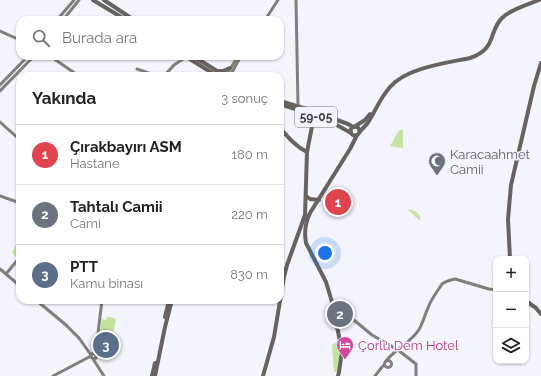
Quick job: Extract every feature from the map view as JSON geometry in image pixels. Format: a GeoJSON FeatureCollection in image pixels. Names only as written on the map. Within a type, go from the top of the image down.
{"type":"FeatureCollection","features":[{"type":"Feature","properties":{"kind":"main road"},"geometry":{"type":"LineString","coordinates":[[93,0],[119,16]]}},
{"type":"Feature","properties":{"kind":"main road"},"geometry":{"type":"LineString","coordinates":[[104,0],[128,16]]}},
{"type":"Feature","properties":{"kind":"main road"},"geometry":{"type":"LineString","coordinates":[[338,376],[342,351],[332,302],[326,282],[306,242],[305,224],[310,213],[358,134],[367,124],[378,105],[397,80],[401,77],[429,67],[470,58],[482,53],[492,40],[498,23],[504,17],[514,10],[539,0]]}},
{"type":"Feature","properties":{"kind":"main road"},"geometry":{"type":"LineString","coordinates":[[192,60],[212,72]]}},
{"type":"Feature","properties":{"kind":"main road"},"geometry":{"type":"LineString","coordinates":[[198,60],[213,72]]}},
{"type":"Feature","properties":{"kind":"main road"},"geometry":{"type":"LineString","coordinates":[[510,256],[508,219],[511,184],[541,63]]}},
{"type":"Feature","properties":{"kind":"main road"},"geometry":{"type":"LineString","coordinates":[[220,72],[230,68]]}},
{"type":"Feature","properties":{"kind":"main road"},"geometry":{"type":"LineString","coordinates":[[284,102],[298,106],[314,114],[348,124],[358,129],[358,134]]}},
{"type":"Feature","properties":{"kind":"main road","name":"59-05"},"geometry":{"type":"LineString","coordinates":[[284,105],[314,114],[351,133]]}},
{"type":"Feature","properties":{"kind":"main road"},"geometry":{"type":"LineString","coordinates":[[358,134],[354,136],[351,133],[351,129],[365,120],[378,105]]}},
{"type":"Feature","properties":{"kind":"main road"},"geometry":{"type":"LineString","coordinates":[[284,277],[305,215],[307,152],[314,114]]}},
{"type":"Feature","properties":{"kind":"main road"},"geometry":{"type":"LineString","coordinates":[[284,133],[301,149],[307,152]]}},
{"type":"Feature","properties":{"kind":"main road"},"geometry":{"type":"LineString","coordinates":[[306,198],[318,200]]}},
{"type":"Feature","properties":{"kind":"main road"},"geometry":{"type":"LineString","coordinates":[[306,198],[316,204]]}},
{"type":"Feature","properties":{"kind":"main road"},"geometry":{"type":"LineString","coordinates":[[298,236],[298,241],[306,242]]}},
{"type":"Feature","properties":{"kind":"main road"},"geometry":{"type":"LineString","coordinates":[[529,303],[541,314]]}},
{"type":"Feature","properties":{"kind":"main road"},"geometry":{"type":"LineString","coordinates":[[154,376],[168,304]]}},
{"type":"Feature","properties":{"kind":"main road"},"geometry":{"type":"LineString","coordinates":[[154,376],[171,304]]}},
{"type":"Feature","properties":{"kind":"main road"},"geometry":{"type":"LineString","coordinates":[[263,376],[274,337],[280,304]]}},
{"type":"Feature","properties":{"kind":"street"},"geometry":{"type":"LineString","coordinates":[[60,16],[74,0]]}},
{"type":"Feature","properties":{"kind":"street"},"geometry":{"type":"LineString","coordinates":[[66,16],[79,0]]}},
{"type":"Feature","properties":{"kind":"street"},"geometry":{"type":"LineString","coordinates":[[266,16],[271,11],[278,0]]}},
{"type":"Feature","properties":{"kind":"street"},"geometry":{"type":"LineString","coordinates":[[296,0],[298,106]]}},
{"type":"Feature","properties":{"kind":"street"},"geometry":{"type":"LineString","coordinates":[[0,31],[16,38]]}},
{"type":"Feature","properties":{"kind":"street"},"geometry":{"type":"LineString","coordinates":[[0,85],[24,60]]}},
{"type":"Feature","properties":{"kind":"street"},"geometry":{"type":"LineString","coordinates":[[18,72],[30,60]]}},
{"type":"Feature","properties":{"kind":"street"},"geometry":{"type":"LineString","coordinates":[[56,60],[73,72]]}},
{"type":"Feature","properties":{"kind":"street"},"geometry":{"type":"LineString","coordinates":[[168,72],[181,60]]}},
{"type":"Feature","properties":{"kind":"street"},"geometry":{"type":"LineString","coordinates":[[228,72],[235,60]]}},
{"type":"Feature","properties":{"kind":"street"},"geometry":{"type":"LineString","coordinates":[[232,72],[239,60]]}},
{"type":"Feature","properties":{"kind":"street"},"geometry":{"type":"LineString","coordinates":[[137,69],[145,72]]}},
{"type":"Feature","properties":{"kind":"street"},"geometry":{"type":"LineString","coordinates":[[0,91],[16,75]]}},
{"type":"Feature","properties":{"kind":"street"},"geometry":{"type":"LineString","coordinates":[[0,122],[16,136]]}},
{"type":"Feature","properties":{"kind":"street"},"geometry":{"type":"LineString","coordinates":[[0,196],[16,202]]}},
{"type":"Feature","properties":{"kind":"street"},"geometry":{"type":"LineString","coordinates":[[6,274],[16,262]]}},
{"type":"Feature","properties":{"kind":"street"},"geometry":{"type":"LineString","coordinates":[[0,269],[16,283]]}},
{"type":"Feature","properties":{"kind":"street"},"geometry":{"type":"LineString","coordinates":[[375,376],[385,362],[418,331],[431,301],[442,284],[454,279],[493,290]]}},
{"type":"Feature","properties":{"kind":"street"},"geometry":{"type":"LineString","coordinates":[[332,302],[372,335],[398,350],[416,364],[416,376]]}},
{"type":"Feature","properties":{"kind":"street"},"geometry":{"type":"LineString","coordinates":[[41,304],[79,338],[104,376]]}},
{"type":"Feature","properties":{"kind":"street"},"geometry":{"type":"LineString","coordinates":[[53,376],[92,356],[98,333],[102,304]]}},
{"type":"Feature","properties":{"kind":"street"},"geometry":{"type":"LineString","coordinates":[[383,366],[389,367],[393,354]]}},
{"type":"Feature","properties":{"kind":"street"},"geometry":{"type":"LineString","coordinates":[[386,361],[390,362]]}},
{"type":"Feature","properties":{"kind":"green space"},"geometry":{"type":"Polygon","coordinates":[[[403,130],[403,148],[390,146],[398,132],[403,130]]]}},
{"type":"Feature","properties":{"kind":"green space"},"geometry":{"type":"Polygon","coordinates":[[[407,209],[418,213],[420,216],[420,221],[407,209]]]}},
{"type":"Feature","properties":{"kind":"green space"},"geometry":{"type":"Polygon","coordinates":[[[16,244],[16,257],[12,252],[16,244]]]}},
{"type":"Feature","properties":{"kind":"green space"},"geometry":{"type":"Polygon","coordinates":[[[107,317],[115,318],[116,321],[113,333],[100,332],[102,319],[106,320],[107,317]]]}},
{"type":"Feature","properties":{"kind":"green space"},"geometry":{"type":"Polygon","coordinates":[[[339,341],[340,351],[338,372],[334,372],[332,345],[339,341]]]}},
{"type":"Feature","properties":{"kind":"place","name":"Karacaahmet Camii"},"geometry":{"type":"Point","coordinates":[437,176]}},
{"type":"Feature","properties":{"kind":"place","name":"Çırakbayırı ASM"},"geometry":{"type":"Point","coordinates":[338,202]}},
{"type":"Feature","properties":{"kind":"place","name":"Tahtalı Camii"},"geometry":{"type":"Point","coordinates":[340,314]}},
{"type":"Feature","properties":{"kind":"place","name":"PTT"},"geometry":{"type":"Point","coordinates":[106,345]}},
{"type":"Feature","properties":{"kind":"place","name":"Çorlu Dem Hotel"},"geometry":{"type":"Point","coordinates":[345,360]}}]}
